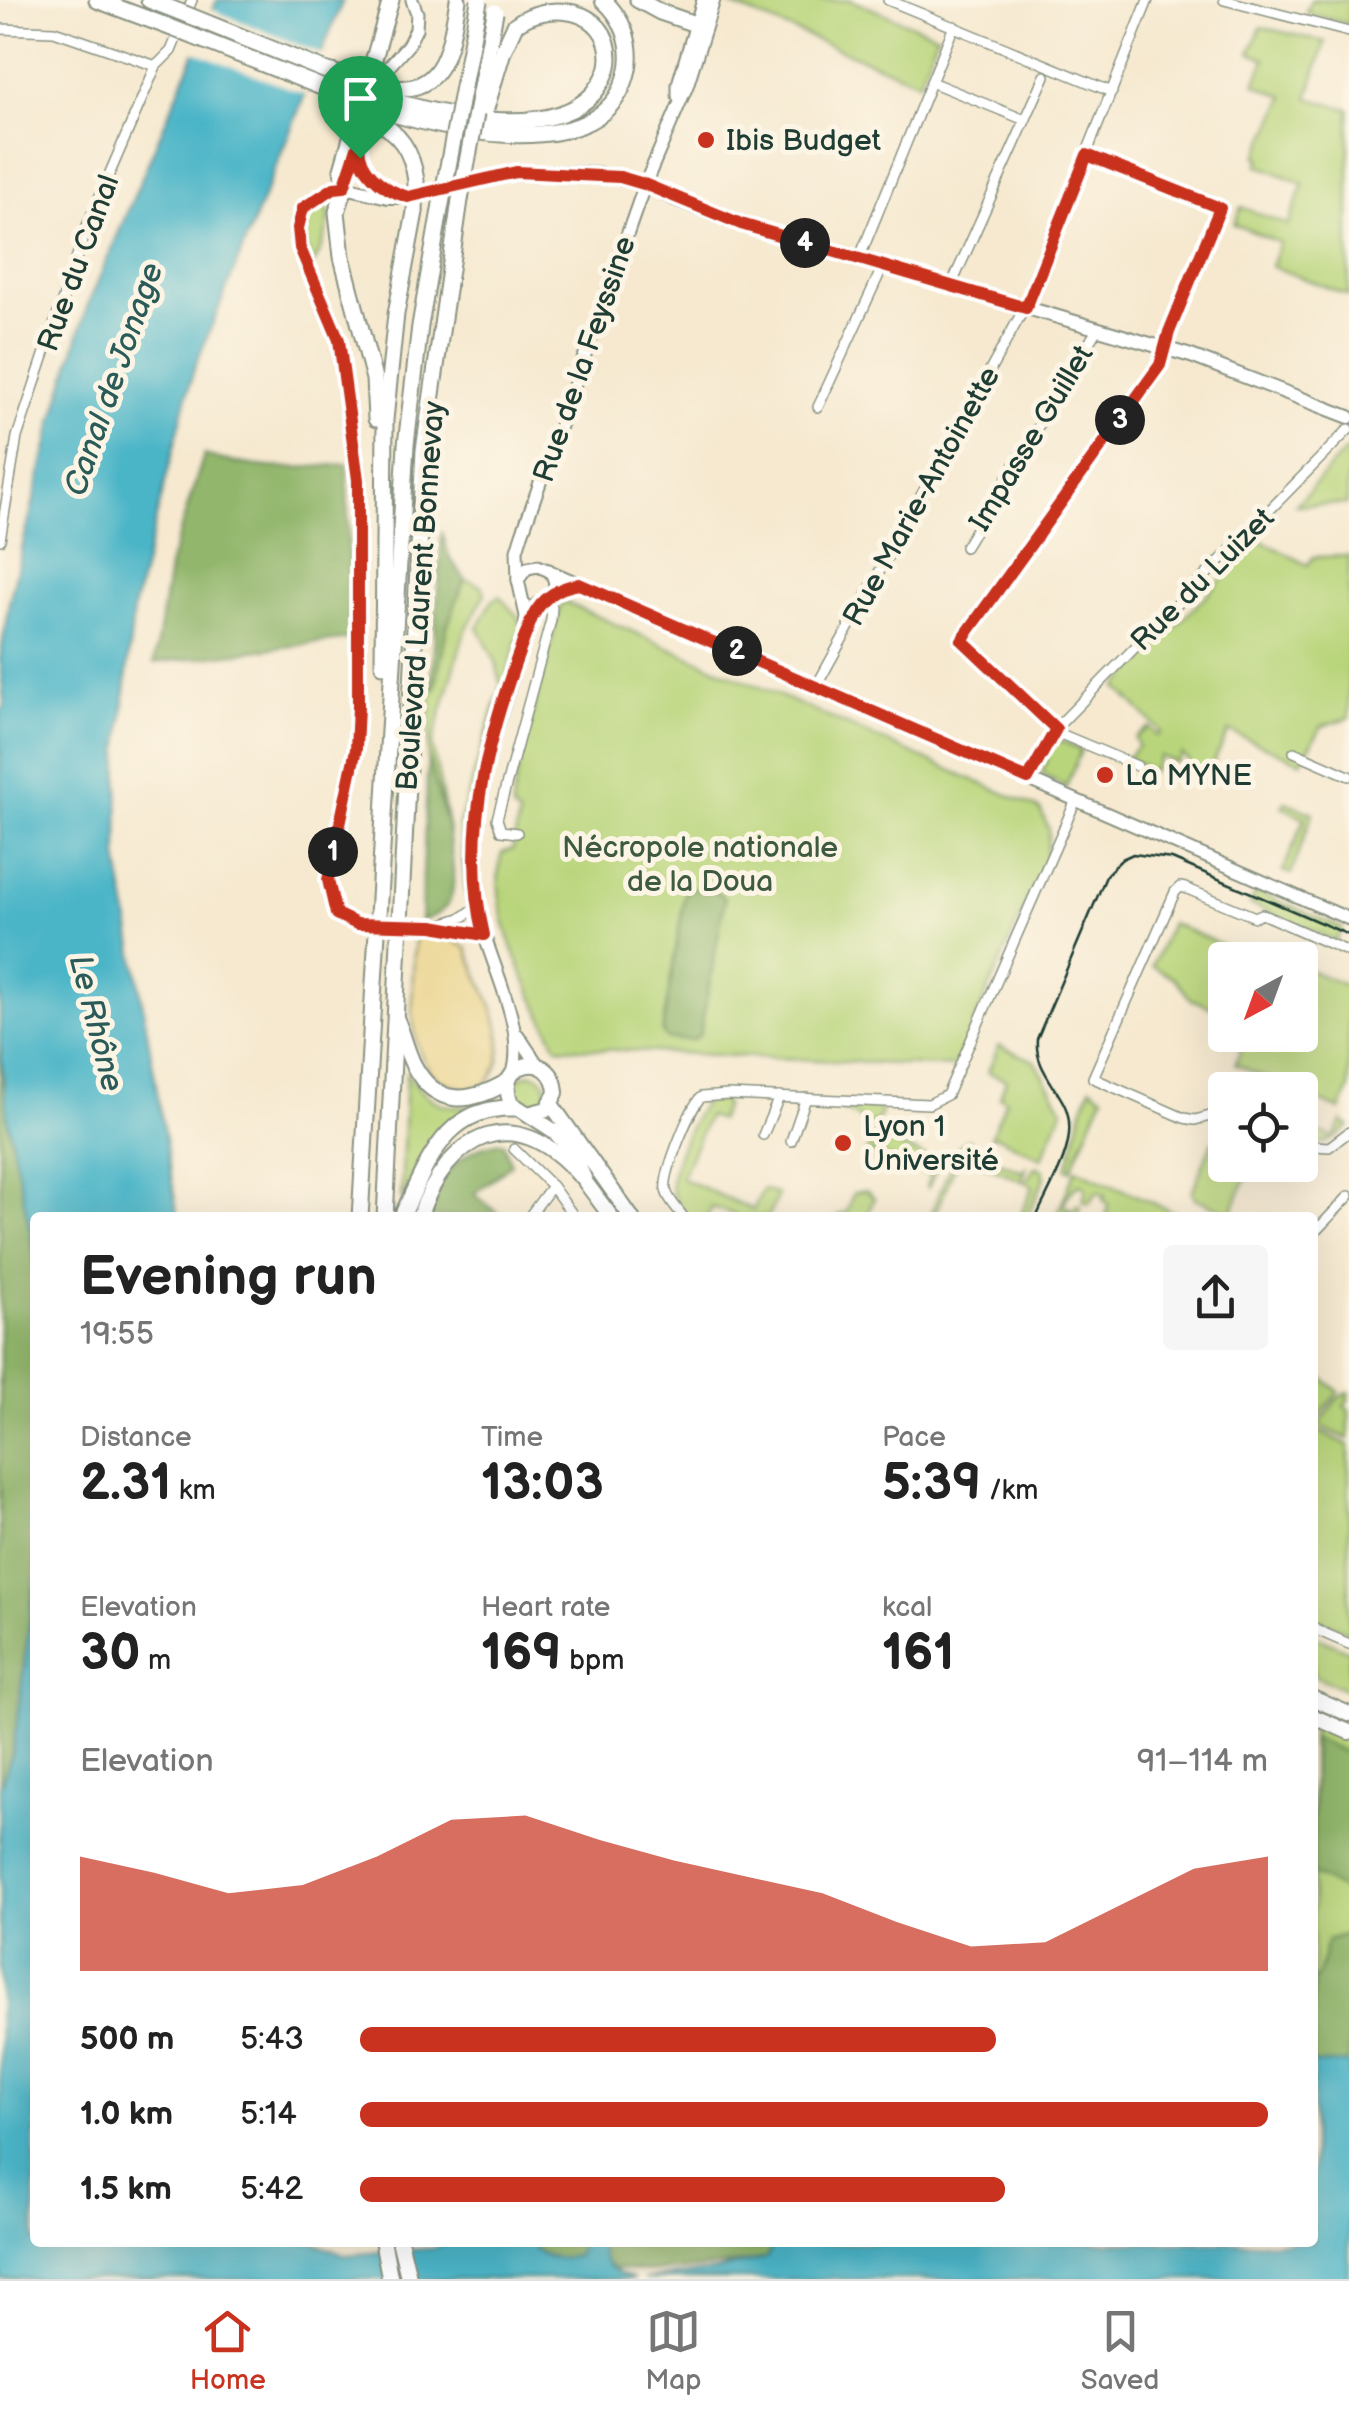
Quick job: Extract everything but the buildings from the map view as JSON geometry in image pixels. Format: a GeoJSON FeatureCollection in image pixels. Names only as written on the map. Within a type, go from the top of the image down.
{"type":"FeatureCollection","features":[{"type":"Feature","properties":{"kind":"highway"},"geometry":{"type":"LineString","coordinates":[[97,0],[334,92],[346,104],[379,103],[440,112],[506,120],[553,116],[583,103],[603,80],[609,58],[606,42],[599,27],[584,12],[549,5],[533,10],[516,25],[495,77],[473,162],[464,172]]}},
{"type":"Feature","properties":{"kind":"highway"},"geometry":{"type":"LineString","coordinates":[[149,0],[186,6],[324,70],[379,103],[463,130],[520,135],[573,128],[597,115],[619,92],[628,68],[628,50],[621,22],[603,0]]}},
{"type":"Feature","properties":{"kind":"highway"},"geometry":{"type":"LineString","coordinates":[[384,466],[377,449],[374,378],[342,257],[338,212],[344,187],[342,169],[392,0]]}},
{"type":"Feature","properties":{"kind":"highway"},"geometry":{"type":"LineString","coordinates":[[638,0],[700,28]]}},
{"type":"Feature","properties":{"kind":"highway","name":"Boulevard Laurent Bonnevay"},"geometry":{"type":"LineString","coordinates":[[360,1212],[406,445],[440,204],[479,1]]}},
{"type":"Feature","properties":{"kind":"highway","name":"Boulevard Laurent Bonnevay"},"geometry":{"type":"LineString","coordinates":[[385,1212],[424,450],[464,172],[497,6]]}},
{"type":"Feature","properties":{"kind":"highway"},"geometry":{"type":"LineString","coordinates":[[379,103],[438,70],[446,57],[457,7]]}},
{"type":"Feature","properties":{"kind":"highway"},"geometry":{"type":"LineString","coordinates":[[379,103],[410,154],[416,181],[391,356],[384,466],[382,734],[387,752]]}},
{"type":"Feature","properties":{"kind":"highway"},"geometry":{"type":"LineString","coordinates":[[395,1016],[415,1068],[426,1083],[442,1094],[478,1098],[510,1077]]}},
{"type":"Feature","properties":{"kind":"highway"},"geometry":{"type":"LineString","coordinates":[[406,1212],[429,1161],[461,1122],[488,1108],[522,1111]]}},
{"type":"Feature","properties":{"kind":"highway"},"geometry":{"type":"LineString","coordinates":[[383,2247],[390,2279]]}},
{"type":"Feature","properties":{"kind":"highway"},"geometry":{"type":"LineString","coordinates":[[401,2247],[408,2279]]}},
{"type":"Feature","properties":{"kind":"main road"},"geometry":{"type":"LineString","coordinates":[[344,187],[412,204],[516,172],[599,174],[644,184],[741,224],[1164,348],[1349,417]]}},
{"type":"Feature","properties":{"kind":"main road"},"geometry":{"type":"LineString","coordinates":[[522,1111],[541,1112],[552,1104],[556,1093],[555,1081],[538,1065],[526,1064],[510,1077],[508,1096],[522,1111],[554,1131],[573,1152],[586,1183]]}},
{"type":"Feature","properties":{"kind":"main road"},"geometry":{"type":"LineString","coordinates":[[552,1104],[628,1212]]}},
{"type":"Feature","properties":{"kind":"main road"},"geometry":{"type":"LineString","coordinates":[[421,1212],[433,1184],[452,1156],[474,1140],[515,1133],[540,1141],[559,1153],[608,1212]]}},
{"type":"Feature","properties":{"kind":"main road"},"geometry":{"type":"LineString","coordinates":[[1318,1701],[1349,1714]]}},
{"type":"Feature","properties":{"kind":"main road"},"geometry":{"type":"LineString","coordinates":[[1318,1719],[1349,1732]]}},
{"type":"Feature","properties":{"kind":"street"},"geometry":{"type":"LineString","coordinates":[[412,0],[417,13],[416,29],[408,45],[377,80],[344,187],[334,188],[303,208],[298,237],[307,270],[339,340],[358,480],[356,749],[328,880],[336,914],[357,924],[433,926],[484,935]]}},
{"type":"Feature","properties":{"kind":"street"},"geometry":{"type":"LineString","coordinates":[[700,28],[704,0]]}},
{"type":"Feature","properties":{"kind":"street"},"geometry":{"type":"LineString","coordinates":[[700,28],[714,0]]}},
{"type":"Feature","properties":{"kind":"street"},"geometry":{"type":"LineString","coordinates":[[888,0],[1112,92]]}},
{"type":"Feature","properties":{"kind":"street","name":"Rue Marie-Antoinette"},"geometry":{"type":"LineString","coordinates":[[817,685],[1026,308],[1148,0]]}},
{"type":"Feature","properties":{"kind":"street"},"geometry":{"type":"LineString","coordinates":[[1224,0],[1349,32]]}},
{"type":"Feature","properties":{"kind":"street","name":"Rue du Canal"},"geometry":{"type":"LineString","coordinates":[[0,540],[11,492],[17,437],[86,226],[156,66],[171,51],[186,6]]}},
{"type":"Feature","properties":{"kind":"street"},"geometry":{"type":"LineString","coordinates":[[859,259],[954,26]]}},
{"type":"Feature","properties":{"kind":"street"},"geometry":{"type":"LineString","coordinates":[[0,28],[54,31],[156,66]]}},
{"type":"Feature","properties":{"kind":"street","name":"Rue de la Feyssine"},"geometry":{"type":"LineString","coordinates":[[518,580],[517,550],[522,534],[644,184],[678,100],[678,84],[700,28]]}},
{"type":"Feature","properties":{"kind":"street"},"geometry":{"type":"LineString","coordinates":[[951,286],[1044,76]]}},
{"type":"Feature","properties":{"kind":"street"},"geometry":{"type":"LineString","coordinates":[[931,82],[1026,120]]}},
{"type":"Feature","properties":{"kind":"street"},"geometry":{"type":"LineString","coordinates":[[360,139],[360,158],[373,176],[412,204]]}},
{"type":"Feature","properties":{"kind":"street"},"geometry":{"type":"LineString","coordinates":[[1087,155],[1220,208],[1160,365],[962,640],[1056,729],[1137,766]]}},
{"type":"Feature","properties":{"kind":"street"},"geometry":{"type":"LineString","coordinates":[[818,407],[882,266]]}},
{"type":"Feature","properties":{"kind":"street","name":"Impasse Guillet"},"geometry":{"type":"LineString","coordinates":[[965,548],[1098,328]]}},
{"type":"Feature","properties":{"kind":"street","name":"Rue du Luizet"},"geometry":{"type":"LineString","coordinates":[[1028,779],[1056,729],[1349,429]]}},
{"type":"Feature","properties":{"kind":"street"},"geometry":{"type":"LineString","coordinates":[[510,1077],[517,1056],[514,1027],[477,907],[474,836],[480,787],[524,642],[536,610],[548,598],[555,580],[525,554],[522,534]]}},
{"type":"Feature","properties":{"kind":"street"},"geometry":{"type":"LineString","coordinates":[[524,642],[526,616],[518,580],[527,568],[544,568],[1349,919]]}},
{"type":"Feature","properties":{"kind":"street"},"geometry":{"type":"LineString","coordinates":[[520,595],[530,603],[579,584]]}},
{"type":"Feature","properties":{"kind":"street"},"geometry":{"type":"LineString","coordinates":[[516,833],[500,831],[498,818],[551,620],[548,598]]}},
{"type":"Feature","properties":{"kind":"street"},"geometry":{"type":"LineString","coordinates":[[1294,752],[1349,776]]}},
{"type":"Feature","properties":{"kind":"street"},"geometry":{"type":"LineString","coordinates":[[680,1212],[665,1185],[694,1104],[710,1094],[928,1104],[947,1095],[1076,800]]}},
{"type":"Feature","properties":{"kind":"street"},"geometry":{"type":"LineString","coordinates":[[1208,1117],[1184,1118],[1093,1078],[1180,887],[1255,917],[1262,914],[1349,952]]}},
{"type":"Feature","properties":{"kind":"street"},"geometry":{"type":"LineString","coordinates":[[433,926],[477,907]]}},
{"type":"Feature","properties":{"kind":"street"},"geometry":{"type":"LineString","coordinates":[[514,1027],[538,1065]]}},
{"type":"Feature","properties":{"kind":"street"},"geometry":{"type":"LineString","coordinates":[[763,1134],[779,1097]]}},
{"type":"Feature","properties":{"kind":"street"},"geometry":{"type":"LineString","coordinates":[[791,1141],[806,1098]]}},
{"type":"Feature","properties":{"kind":"street"},"geometry":{"type":"LineString","coordinates":[[1318,1146],[1328,1147],[1349,1132]]}},
{"type":"Feature","properties":{"kind":"street"},"geometry":{"type":"LineString","coordinates":[[514,1149],[552,1186],[570,1212]]}},
{"type":"Feature","properties":{"kind":"street"},"geometry":{"type":"LineString","coordinates":[[532,1212],[552,1186]]}},
{"type":"Feature","properties":{"kind":"street"},"geometry":{"type":"LineString","coordinates":[[1318,1230],[1349,1196]]}},
{"type":"Feature","properties":{"kind":"street"},"geometry":{"type":"LineString","coordinates":[[1318,1631],[1349,1644]]}},
{"type":"Feature","properties":{"kind":"green space"},"geometry":{"type":"Polygon","coordinates":[[[732,0],[851,0],[938,35],[919,82],[731,5],[732,0]]]}},
{"type":"Feature","properties":{"kind":"green space"},"geometry":{"type":"Polygon","coordinates":[[[1311,0],[1349,0],[1349,24],[1306,13],[1311,0]]]}},
{"type":"Feature","properties":{"kind":"green space"},"geometry":{"type":"Polygon","coordinates":[[[1261,27],[1325,42],[1308,98],[1349,109],[1349,296],[1271,266],[1280,243],[1234,224],[1241,207],[1288,225],[1304,184],[1258,165],[1261,158],[1257,157],[1285,97],[1255,84],[1265,59],[1250,53],[1261,27]]]}},
{"type":"Feature","properties":{"kind":"green space"},"geometry":{"type":"Polygon","coordinates":[[[321,205],[330,212],[327,232],[312,265],[303,239],[310,211],[321,205]]]}},
{"type":"Feature","properties":{"kind":"green space"},"geometry":{"type":"Polygon","coordinates":[[[1349,450],[1347,504],[1296,505],[1345,451],[1349,450]]]}},
{"type":"Feature","properties":{"kind":"green space"},"geometry":{"type":"Polygon","coordinates":[[[204,455],[275,467],[347,464],[350,639],[154,663],[170,562],[204,455]]]}},
{"type":"Feature","properties":{"kind":"green space"},"geometry":{"type":"Polygon","coordinates":[[[442,531],[449,557],[465,579],[447,626],[435,690],[431,689],[442,531]]]}},
{"type":"Feature","properties":{"kind":"green space"},"geometry":{"type":"Polygon","coordinates":[[[1260,540],[1308,565],[1313,557],[1349,556],[1349,718],[1322,726],[1301,762],[1229,731],[1205,779],[1182,754],[1177,763],[1160,756],[1153,771],[1127,758],[1138,746],[1135,738],[1149,727],[1157,736],[1161,732],[1117,687],[1260,540]]]}},
{"type":"Feature","properties":{"kind":"green space"},"geometry":{"type":"Polygon","coordinates":[[[465,579],[482,586],[485,594],[464,634],[432,745],[448,840],[428,756],[431,689],[435,689],[447,626],[465,579]]]}},
{"type":"Feature","properties":{"kind":"green space"},"geometry":{"type":"Polygon","coordinates":[[[499,596],[518,617],[521,627],[476,788],[469,855],[470,892],[466,892],[459,826],[501,685],[496,662],[478,627],[499,596]]]}},
{"type":"Feature","properties":{"kind":"green space","name":"Nécropole nationale de la Doua"},"geometry":{"type":"Polygon","coordinates":[[[562,601],[1040,809],[1049,830],[1046,858],[955,1067],[557,1047],[505,926],[498,876],[502,853],[513,849],[519,815],[512,802],[519,766],[562,601]]]}},
{"type":"Feature","properties":{"kind":"green space"},"geometry":{"type":"Polygon","coordinates":[[[1059,740],[1081,750],[1066,787],[1042,774],[1051,746],[1059,740]]]}},
{"type":"Feature","properties":{"kind":"green space"},"geometry":{"type":"Polygon","coordinates":[[[428,756],[447,827],[453,883],[446,906],[421,921],[428,756]]]}},
{"type":"Feature","properties":{"kind":"green space"},"geometry":{"type":"Polygon","coordinates":[[[1285,802],[1313,813],[1291,874],[1283,871],[1305,818],[1282,807],[1285,802]]]}},
{"type":"Feature","properties":{"kind":"green space"},"geometry":{"type":"Polygon","coordinates":[[[690,888],[718,892],[725,899],[700,1034],[693,1040],[667,1039],[662,1032],[685,892],[690,888]]]}},
{"type":"Feature","properties":{"kind":"green space"},"geometry":{"type":"Polygon","coordinates":[[[1256,892],[1342,928],[1336,941],[1250,904],[1256,892]]]}},
{"type":"Feature","properties":{"kind":"green space"},"geometry":{"type":"Polygon","coordinates":[[[1171,923],[1215,942],[1208,942],[1208,1006],[1191,999],[1174,978],[1152,966],[1171,923]]]}},
{"type":"Feature","properties":{"kind":"green space"},"geometry":{"type":"Polygon","coordinates":[[[1318,974],[1349,987],[1349,1089],[1340,1110],[1318,1100],[1318,1072],[1253,1072],[1235,1064],[1240,1052],[1318,1052],[1318,974]]]}},
{"type":"Feature","properties":{"kind":"green space"},"geometry":{"type":"Polygon","coordinates":[[[0,1040],[7,1118],[30,1231],[30,1619],[13,1751],[0,1787],[0,1040]]]}},
{"type":"Feature","properties":{"kind":"green space"},"geometry":{"type":"Polygon","coordinates":[[[999,1046],[1035,1061],[1063,1109],[1042,1158],[997,1136],[991,1137],[1006,1100],[1000,1097],[1006,1080],[988,1072],[999,1046]]]}},
{"type":"Feature","properties":{"kind":"green space"},"geometry":{"type":"Polygon","coordinates":[[[406,1073],[437,1102],[478,1106],[464,1112],[441,1132],[401,1200],[406,1073]]]}},
{"type":"Feature","properties":{"kind":"green space"},"geometry":{"type":"Polygon","coordinates":[[[531,1074],[542,1079],[547,1090],[542,1101],[531,1106],[520,1101],[515,1090],[520,1079],[531,1074]]]}},
{"type":"Feature","properties":{"kind":"green space"},"geometry":{"type":"Polygon","coordinates":[[[1091,1087],[1103,1096],[1071,1170],[1066,1168],[1091,1087]]]}},
{"type":"Feature","properties":{"kind":"green space"},"geometry":{"type":"Polygon","coordinates":[[[709,1099],[721,1099],[725,1105],[719,1120],[708,1116],[681,1178],[753,1210],[763,1189],[778,1195],[770,1212],[726,1212],[712,1207],[710,1212],[683,1212],[675,1200],[671,1180],[678,1154],[709,1099]]]}},
{"type":"Feature","properties":{"kind":"green space"},"geometry":{"type":"Polygon","coordinates":[[[834,1105],[878,1108],[881,1112],[877,1122],[869,1124],[834,1105]]]}},
{"type":"Feature","properties":{"kind":"green space"},"geometry":{"type":"Polygon","coordinates":[[[1342,1121],[1349,1126],[1332,1140],[1321,1143],[1318,1132],[1334,1138],[1342,1121]]]}},
{"type":"Feature","properties":{"kind":"green space"},"geometry":{"type":"Polygon","coordinates":[[[881,1130],[882,1138],[935,1161],[939,1154],[942,1156],[928,1188],[930,1176],[874,1151],[868,1162],[863,1160],[876,1132],[881,1130]]]}},
{"type":"Feature","properties":{"kind":"green space"},"geometry":{"type":"Polygon","coordinates":[[[967,1139],[976,1144],[971,1159],[960,1155],[936,1211],[931,1212],[959,1146],[967,1139]]]}},
{"type":"Feature","properties":{"kind":"green space"},"geometry":{"type":"Polygon","coordinates":[[[503,1142],[511,1164],[474,1194],[497,1212],[428,1212],[453,1166],[488,1145],[503,1142]]]}},
{"type":"Feature","properties":{"kind":"green space"},"geometry":{"type":"Polygon","coordinates":[[[977,1152],[1024,1172],[1027,1165],[1022,1181],[974,1160],[977,1152]]]}},
{"type":"Feature","properties":{"kind":"green space"},"geometry":{"type":"Polygon","coordinates":[[[1208,1152],[1208,1182],[1244,1182],[1233,1210],[1227,1212],[1195,1198],[1192,1192],[1208,1152]]]}},
{"type":"Feature","properties":{"kind":"green space"},"geometry":{"type":"Polygon","coordinates":[[[1036,1166],[1043,1170],[1045,1177],[1030,1212],[1021,1212],[1033,1186],[1025,1182],[1036,1166]]]}},
{"type":"Feature","properties":{"kind":"green space"},"geometry":{"type":"Polygon","coordinates":[[[1076,1169],[1174,1212],[1107,1212],[1105,1195],[1097,1192],[1089,1203],[1083,1201],[1086,1187],[1079,1184],[1063,1205],[1074,1210],[1077,1205],[1081,1207],[1079,1212],[1058,1212],[1076,1169]]]}},
{"type":"Feature","properties":{"kind":"green space"},"geometry":{"type":"Polygon","coordinates":[[[866,1191],[874,1198],[869,1212],[845,1212],[853,1193],[866,1191]]]}},
{"type":"Feature","properties":{"kind":"green space"},"geometry":{"type":"Polygon","coordinates":[[[1318,1375],[1339,1391],[1318,1418],[1318,1375]]]}},
{"type":"Feature","properties":{"kind":"green space"},"geometry":{"type":"Polygon","coordinates":[[[1349,1392],[1344,1406],[1349,1410],[1349,1439],[1318,1426],[1337,1399],[1349,1392]]]}},
{"type":"Feature","properties":{"kind":"green space"},"geometry":{"type":"Polygon","coordinates":[[[1318,1431],[1349,1445],[1349,1632],[1318,1619],[1318,1431]]]}},
{"type":"Feature","properties":{"kind":"green space"},"geometry":{"type":"Polygon","coordinates":[[[1318,1637],[1349,1651],[1349,1691],[1318,1677],[1318,1637]]]}},
{"type":"Feature","properties":{"kind":"green space"},"geometry":{"type":"Polygon","coordinates":[[[1318,1724],[1349,1737],[1349,2063],[1318,2064],[1318,1724]]]}},
{"type":"Feature","properties":{"kind":"green space"},"geometry":{"type":"Polygon","coordinates":[[[1318,1740],[1349,1754],[1349,1894],[1318,1877],[1318,1740]]]}},
{"type":"Feature","properties":{"kind":"green space"},"geometry":{"type":"Polygon","coordinates":[[[1349,1933],[1349,2063],[1318,2064],[1318,1975],[1327,1940],[1349,1933]]]}},
{"type":"Feature","properties":{"kind":"green space"},"geometry":{"type":"Polygon","coordinates":[[[580,2247],[577,2256],[560,2258],[534,2248],[580,2247]]]}},
{"type":"Feature","properties":{"kind":"green space"},"geometry":{"type":"Polygon","coordinates":[[[600,2247],[773,2247],[766,2258],[658,2271],[618,2269],[605,2265],[600,2247]]]}},
{"type":"Feature","properties":{"kind":"sand"},"geometry":{"type":"Polygon","coordinates":[[[415,935],[447,937],[467,948],[500,1035],[496,1069],[485,1085],[466,1088],[447,1083],[432,1073],[422,1058],[413,1017],[415,935]]]}},
{"type":"Feature","properties":{"kind":"water"},"geometry":{"type":"Polygon","coordinates":[[[217,0],[343,0],[193,372],[133,610],[119,757],[118,856],[177,1212],[30,1212],[30,1231],[7,1118],[0,1040],[0,712],[4,706],[0,659],[9,602],[53,421],[87,307],[217,0]]]}},
{"type":"Feature","properties":{"kind":"water"},"geometry":{"type":"Polygon","coordinates":[[[30,1619],[30,2247],[325,2247],[344,2255],[435,2247],[534,2247],[560,2258],[577,2256],[580,2247],[600,2247],[610,2267],[634,2279],[0,2279],[0,1787],[13,1751],[30,1619]]]}},
{"type":"Feature","properties":{"kind":"water"},"geometry":{"type":"Polygon","coordinates":[[[1349,2063],[1349,2279],[643,2279],[715,2271],[766,2258],[773,2247],[1318,2247],[1318,2064],[1349,2063]]]}},
{"type":"Feature","properties":{"kind":"pier"},"geometry":{"type":"Polygon","coordinates":[[[208,8],[326,56],[309,96],[190,50],[208,8]]]}},
{"type":"Feature","properties":{"kind":"tram line"},"geometry":{"type":"LineString","coordinates":[[1039,1212],[1067,1147],[1069,1118],[1045,1073],[1037,1039],[1107,874],[1122,859],[1133,854],[1172,859],[1349,935]]}},
{"type":"Feature","properties":{"kind":"place","name":"Ibis Budget"},"geometry":{"type":"Point","coordinates":[706,140]}},
{"type":"Feature","properties":{"kind":"place","name":"La MYNE"},"geometry":{"type":"Point","coordinates":[1105,775]}},
{"type":"Feature","properties":{"kind":"place","name":"Lyon 1 Université"},"geometry":{"type":"Point","coordinates":[843,1143]}},
{"type":"Feature","properties":{"kind":"route"},"geometry":{"type":"LineString","coordinates":[[360,139],[360,158],[384,186],[408,197],[516,172],[620,177],[741,224],[1026,308],[1087,155],[1220,208],[1169,332],[1160,365],[962,640],[1056,729],[1028,779],[579,584],[554,592],[532,618],[489,752],[474,836],[477,907],[484,935],[433,926],[357,924],[336,914],[328,880],[356,749],[358,480],[339,340],[307,270],[298,228],[303,208],[334,188],[344,187],[360,139]]}},
{"type":"Feature","properties":{"kind":"water label","name":"Canal de Jonage"},"geometry":{"type":"Point","coordinates":[113,379]}},
{"type":"Feature","properties":{"kind":"water label","name":"Le Rhône"},"geometry":{"type":"Point","coordinates":[97,1023]}}]}
